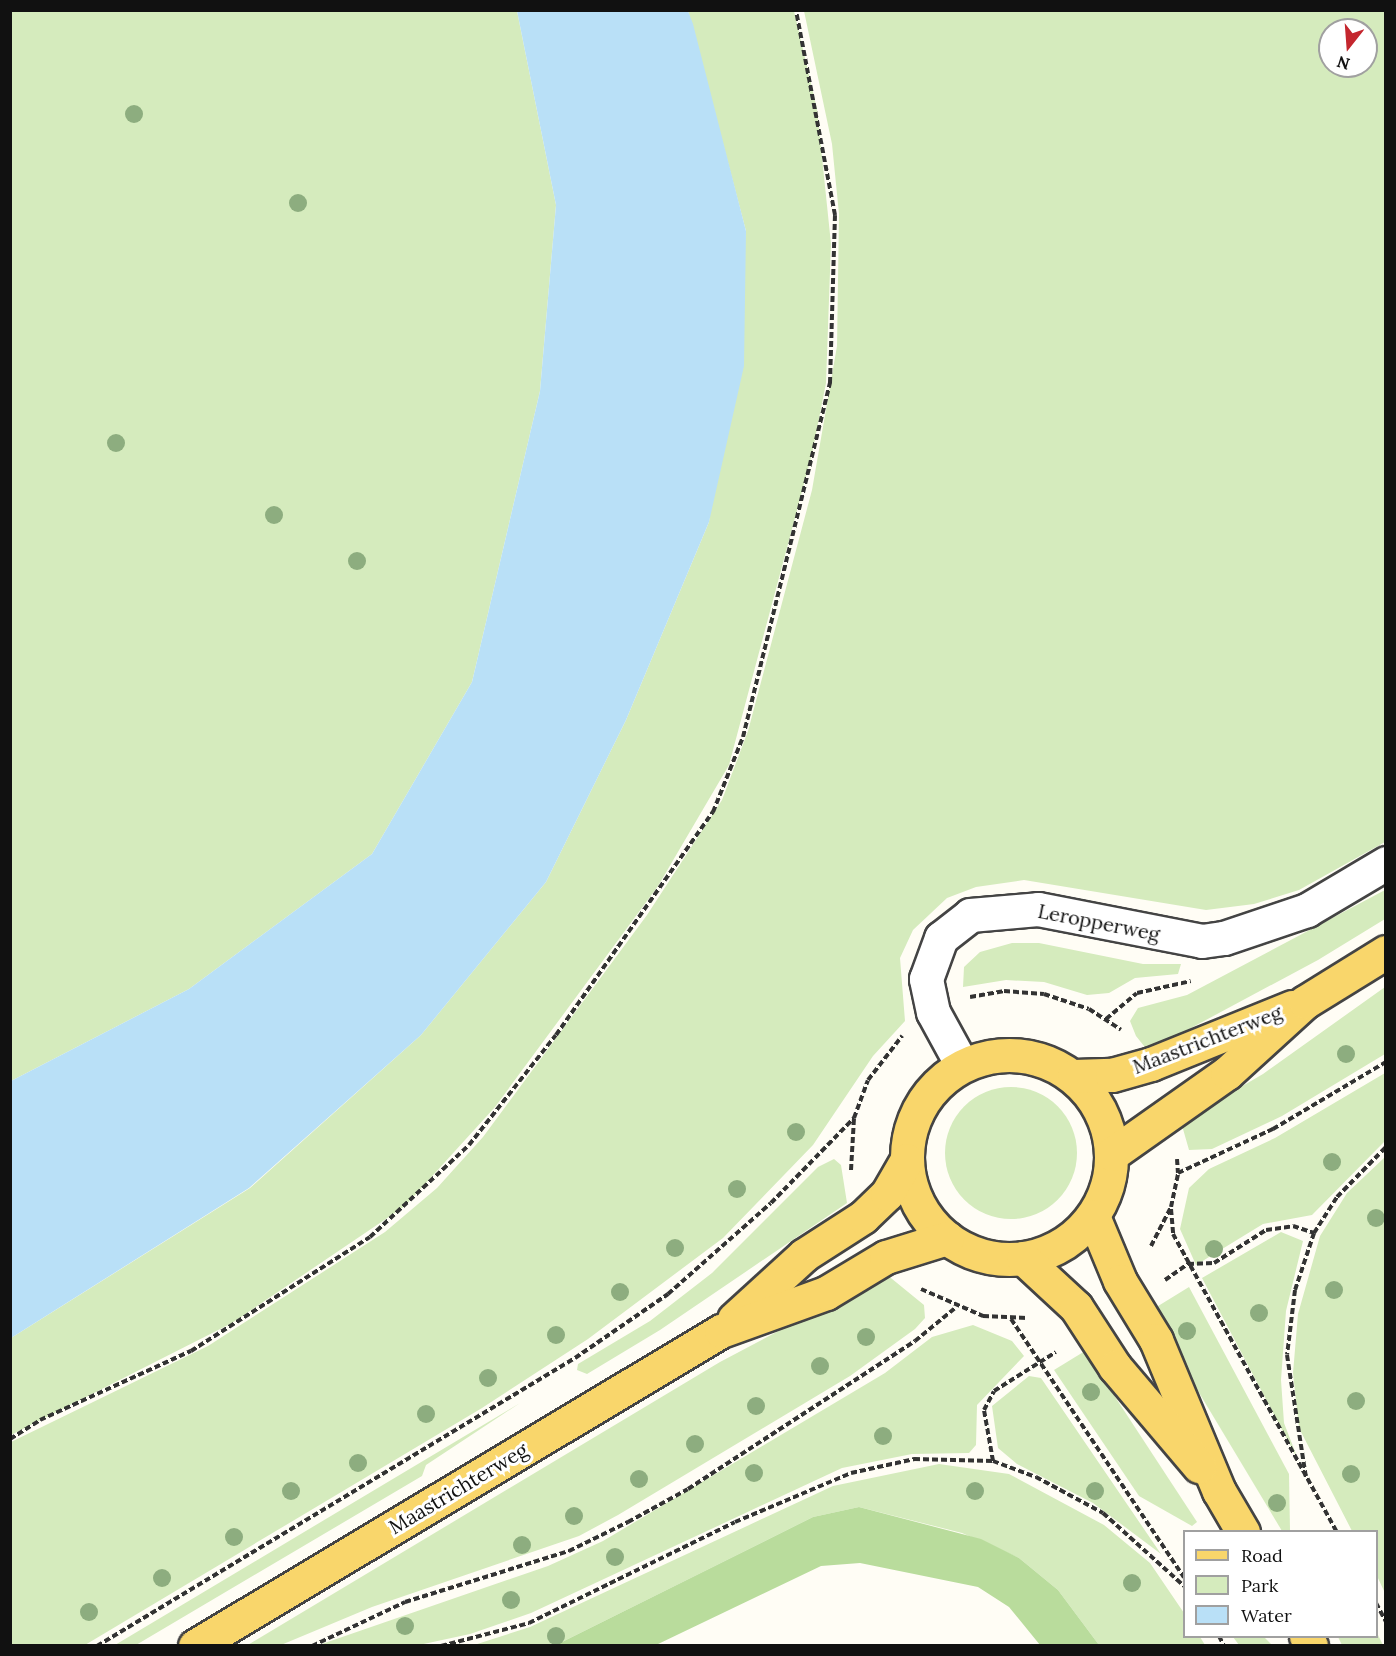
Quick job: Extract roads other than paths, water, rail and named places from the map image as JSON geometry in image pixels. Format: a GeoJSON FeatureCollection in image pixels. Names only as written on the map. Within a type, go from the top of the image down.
{"type":"FeatureCollection","features":[{"type":"Feature","properties":{"kind":"main road","name":"Maastrichterweg"},"geometry":{"type":"LineString","coordinates":[[1112,1154],[1227,1073],[1305,1002],[1386,952]]}},
{"type":"Feature","properties":{"kind":"main road","name":"Maastrichterweg"},"geometry":{"type":"LineString","coordinates":[[1074,1076],[1112,1075],[1151,1064],[1201,1039],[1305,1002]]}},
{"type":"Feature","properties":{"kind":"main road"},"geometry":{"type":"LineString","coordinates":[[1010,1054],[1035,1057],[1074,1076],[1100,1108],[1112,1154],[1104,1196],[1093,1216],[1066,1242],[1023,1258],[975,1253],[947,1238],[917,1203],[907,1160],[919,1108],[940,1081],[962,1065],[1010,1054]]}},
{"type":"Feature","properties":{"kind":"main road","name":"Maastrichterweg"},"geometry":{"type":"LineString","coordinates":[[721,1331],[804,1255],[862,1217],[887,1194],[907,1160]]}},
{"type":"Feature","properties":{"kind":"main road"},"geometry":{"type":"LineString","coordinates":[[1093,1216],[1120,1281],[1156,1340],[1219,1491],[1242,1530]]}},
{"type":"Feature","properties":{"kind":"main road","name":"Maastrichterweg"},"geometry":{"type":"LineString","coordinates":[[195,1646],[721,1331],[826,1293],[886,1257],[947,1238]]}},
{"type":"Feature","properties":{"kind":"main road"},"geometry":{"type":"LineString","coordinates":[[1023,1258],[1076,1307],[1115,1367],[1219,1491]]}},
{"type":"Feature","properties":{"kind":"street","name":"Leropperweg"},"geometry":{"type":"LineString","coordinates":[[962,1065],[933,1012],[926,979],[934,952],[959,921],[985,910],[1038,909],[1202,941],[1224,938],[1307,910],[1386,863]]}},
{"type":"Feature","properties":{"kind":"water"},"geometry":{"type":"Polygon","coordinates":[[[517,11],[688,11],[693,24],[746,231],[744,366],[709,522],[626,720],[546,882],[421,1035],[249,1188],[11,1338],[11,1081],[189,989],[372,854],[472,682],[540,391],[556,205],[517,11]]]}}]}
